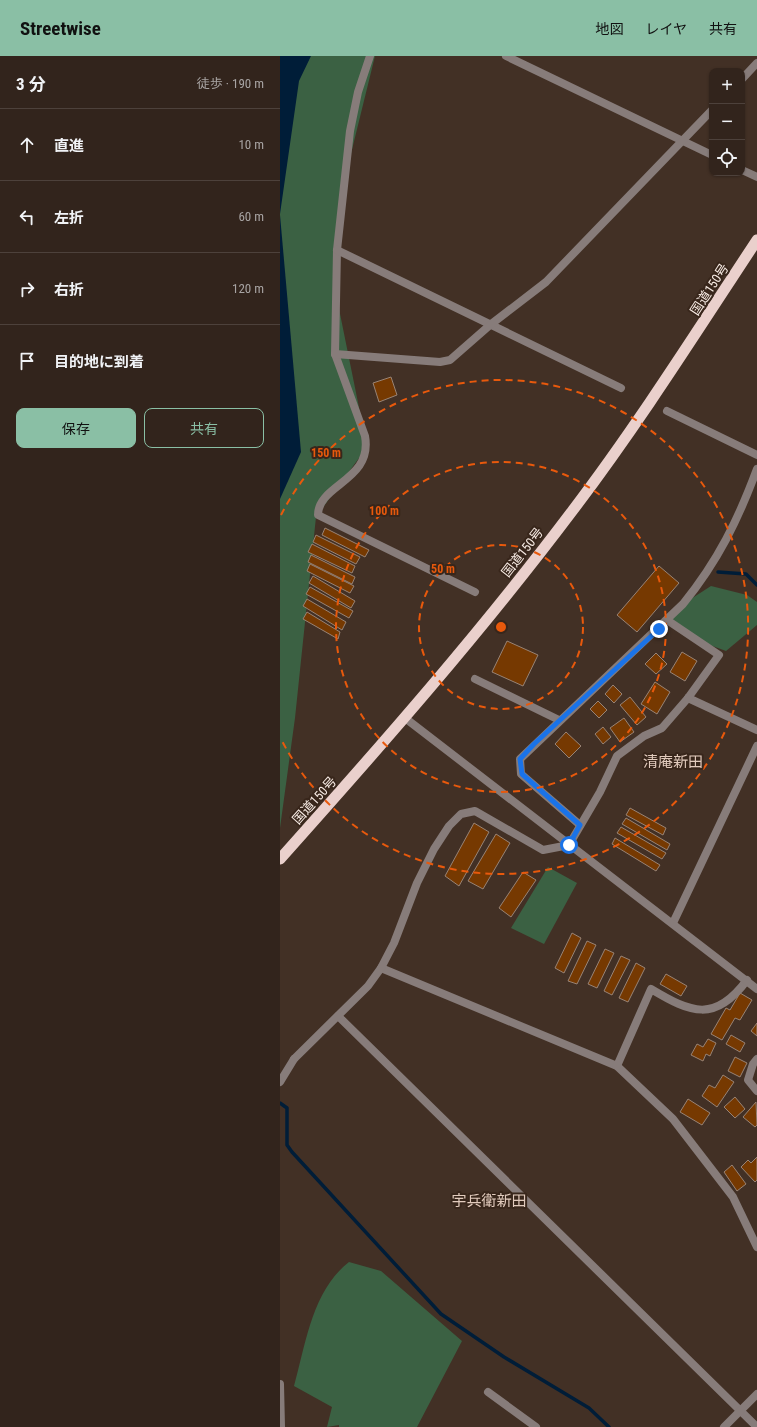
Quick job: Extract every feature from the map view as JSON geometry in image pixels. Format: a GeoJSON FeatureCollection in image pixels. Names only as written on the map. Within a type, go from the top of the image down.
{"type":"FeatureCollection","features":[{"type":"Feature","properties":{"kind":"highway","name":"国道150号"},"geometry":{"type":"LineString","coordinates":[[280,859],[405,718],[574,510],[651,403],[757,240]]}},
{"type":"Feature","properties":{"kind":"street"},"geometry":{"type":"LineString","coordinates":[[370,56],[358,92],[350,131],[337,250],[335,354],[365,436],[367,447],[361,465],[324,499],[318,507],[318,515],[475,592]]}},
{"type":"Feature","properties":{"kind":"street"},"geometry":{"type":"LineString","coordinates":[[506,56],[709,154]]}},
{"type":"Feature","properties":{"kind":"street"},"geometry":{"type":"LineString","coordinates":[[745,76],[757,63]]}},
{"type":"Feature","properties":{"kind":"street"},"geometry":{"type":"LineString","coordinates":[[335,354],[440,362],[450,360],[490,325],[546,282],[709,113]]}},
{"type":"Feature","properties":{"kind":"street"},"geometry":{"type":"LineString","coordinates":[[745,171],[757,177]]}},
{"type":"Feature","properties":{"kind":"street"},"geometry":{"type":"LineString","coordinates":[[337,250],[621,388]]}},
{"type":"Feature","properties":{"kind":"street"},"geometry":{"type":"LineString","coordinates":[[667,411],[757,455]]}},
{"type":"Feature","properties":{"kind":"street"},"geometry":{"type":"LineString","coordinates":[[580,825],[522,774],[520,759],[559,720],[683,604],[704,578],[722,548],[741,510],[757,469]]}},
{"type":"Feature","properties":{"kind":"street"},"geometry":{"type":"LineString","coordinates":[[569,845],[600,792],[617,756],[644,736],[662,728],[688,698],[720,655],[667,620]]}},
{"type":"Feature","properties":{"kind":"street"},"geometry":{"type":"LineString","coordinates":[[475,679],[559,720]]}},
{"type":"Feature","properties":{"kind":"street"},"geometry":{"type":"LineString","coordinates":[[688,698],[757,730]]}},
{"type":"Feature","properties":{"kind":"street"},"geometry":{"type":"LineString","coordinates":[[405,718],[757,989]]}},
{"type":"Feature","properties":{"kind":"street"},"geometry":{"type":"LineString","coordinates":[[673,923],[757,746]]}},
{"type":"Feature","properties":{"kind":"street"},"geometry":{"type":"LineString","coordinates":[[280,1082],[294,1059],[368,986],[394,943],[417,883],[434,849],[449,826],[461,814],[475,811],[543,850],[569,845]]}},
{"type":"Feature","properties":{"kind":"street"},"geometry":{"type":"LineString","coordinates":[[380,968],[617,1066],[673,1119],[733,1197],[757,1247]]}},
{"type":"Feature","properties":{"kind":"street"},"geometry":{"type":"LineString","coordinates":[[617,1066],[651,989],[677,1005],[693,1009],[707,1010],[720,1005],[740,989],[747,980]]}},
{"type":"Feature","properties":{"kind":"street"},"geometry":{"type":"LineString","coordinates":[[338,1016],[757,1427]]}},
{"type":"Feature","properties":{"kind":"street"},"geometry":{"type":"LineString","coordinates":[[757,1060],[753,1064],[748,1080],[757,1091]]}},
{"type":"Feature","properties":{"kind":"street"},"geometry":{"type":"LineString","coordinates":[[280,1384],[281,1427]]}},
{"type":"Feature","properties":{"kind":"street"},"geometry":{"type":"LineString","coordinates":[[488,1392],[536,1427]]}},
{"type":"Feature","properties":{"kind":"street"},"geometry":{"type":"LineString","coordinates":[[724,1427],[757,1394]]}},
{"type":"Feature","properties":{"kind":"green space"},"geometry":{"type":"Polygon","coordinates":[[[280,56],[375,56],[345,178],[336,294],[367,447],[316,517],[295,718],[280,828],[280,56]]]}},
{"type":"Feature","properties":{"kind":"green space"},"geometry":{"type":"Polygon","coordinates":[[[711,586],[747,595],[757,602],[757,625],[726,651],[699,641],[667,620],[683,604],[711,586]]]}},
{"type":"Feature","properties":{"kind":"green space"},"geometry":{"type":"Polygon","coordinates":[[[548,867],[577,883],[544,944],[511,928],[548,867]]]}},
{"type":"Feature","properties":{"kind":"green space"},"geometry":{"type":"Polygon","coordinates":[[[349,1262],[381,1271],[462,1341],[417,1427],[339,1427],[339,1425],[327,1427],[332,1407],[294,1386],[312,1319],[319,1303],[326,1288],[349,1262]]]}},
{"type":"Feature","properties":{"kind":"water"},"geometry":{"type":"Polygon","coordinates":[[[280,56],[311,56],[299,81],[280,214],[280,56]]]}},
{"type":"Feature","properties":{"kind":"water"},"geometry":{"type":"Polygon","coordinates":[[[280,215],[301,452],[280,499],[280,215]]]}},
{"type":"Feature","properties":{"kind":"building"},"geometry":{"type":"Polygon","coordinates":[[[391,377],[397,395],[379,402],[373,383],[391,377]]]}},
{"type":"Feature","properties":{"kind":"building"},"geometry":{"type":"Polygon","coordinates":[[[325,528],[369,550],[365,557],[322,535],[325,528]]]}},
{"type":"Feature","properties":{"kind":"building"},"geometry":{"type":"Polygon","coordinates":[[[316,535],[360,557],[356,564],[313,542],[316,535]]]}},
{"type":"Feature","properties":{"kind":"building"},"geometry":{"type":"Polygon","coordinates":[[[312,544],[355,566],[352,573],[308,552],[312,544]]]}},
{"type":"Feature","properties":{"kind":"building"},"geometry":{"type":"Polygon","coordinates":[[[311,555],[355,577],[352,584],[308,562],[311,555]]]}},
{"type":"Feature","properties":{"kind":"building"},"geometry":{"type":"Polygon","coordinates":[[[310,564],[354,586],[350,593],[307,571],[310,564]]]}},
{"type":"Feature","properties":{"kind":"building"},"geometry":{"type":"Polygon","coordinates":[[[659,566],[679,583],[637,632],[617,615],[659,566]]]}},
{"type":"Feature","properties":{"kind":"building"},"geometry":{"type":"Polygon","coordinates":[[[313,576],[355,601],[351,608],[309,583],[313,576]]]}},
{"type":"Feature","properties":{"kind":"building"},"geometry":{"type":"Polygon","coordinates":[[[310,587],[353,611],[349,618],[306,594],[310,587]]]}},
{"type":"Feature","properties":{"kind":"building"},"geometry":{"type":"Polygon","coordinates":[[[307,599],[346,622],[342,630],[303,606],[307,599]]]}},
{"type":"Feature","properties":{"kind":"building"},"geometry":{"type":"Polygon","coordinates":[[[307,612],[340,632],[338,639],[303,619],[307,612]]]}},
{"type":"Feature","properties":{"kind":"building"},"geometry":{"type":"Polygon","coordinates":[[[507,641],[538,655],[523,686],[492,672],[507,641]]]}},
{"type":"Feature","properties":{"kind":"building"},"geometry":{"type":"Polygon","coordinates":[[[682,652],[697,661],[685,681],[670,672],[682,652]]]}},
{"type":"Feature","properties":{"kind":"building"},"geometry":{"type":"Polygon","coordinates":[[[656,653],[667,664],[656,674],[645,664],[656,653]]]}},
{"type":"Feature","properties":{"kind":"building"},"geometry":{"type":"Polygon","coordinates":[[[655,682],[670,692],[657,714],[641,704],[655,682]]]}},
{"type":"Feature","properties":{"kind":"building"},"geometry":{"type":"Polygon","coordinates":[[[613,685],[622,694],[614,703],[605,694],[613,685]]]}},
{"type":"Feature","properties":{"kind":"building"},"geometry":{"type":"Polygon","coordinates":[[[630,697],[646,717],[637,725],[620,705],[630,697]]]}},
{"type":"Feature","properties":{"kind":"building"},"geometry":{"type":"Polygon","coordinates":[[[598,701],[607,710],[599,718],[590,709],[598,701]]]}},
{"type":"Feature","properties":{"kind":"building"},"geometry":{"type":"Polygon","coordinates":[[[624,718],[634,732],[620,742],[610,728],[624,718]]]}},
{"type":"Feature","properties":{"kind":"building"},"geometry":{"type":"Polygon","coordinates":[[[603,727],[611,737],[603,744],[595,734],[603,727]]]}},
{"type":"Feature","properties":{"kind":"building"},"geometry":{"type":"Polygon","coordinates":[[[566,732],[581,746],[569,758],[555,744],[566,732]]]}},
{"type":"Feature","properties":{"kind":"building"},"geometry":{"type":"Polygon","coordinates":[[[630,808],[666,828],[663,835],[626,815],[630,808]]]}},
{"type":"Feature","properties":{"kind":"building"},"geometry":{"type":"Polygon","coordinates":[[[626,818],[670,844],[667,850],[622,824],[626,818]]]}},
{"type":"Feature","properties":{"kind":"building"},"geometry":{"type":"Polygon","coordinates":[[[474,823],[489,832],[459,886],[445,876],[474,823]]]}},
{"type":"Feature","properties":{"kind":"building"},"geometry":{"type":"Polygon","coordinates":[[[621,827],[666,853],[662,859],[617,833],[621,827]]]}},
{"type":"Feature","properties":{"kind":"building"},"geometry":{"type":"Polygon","coordinates":[[[496,834],[510,843],[483,889],[468,881],[496,834]]]}},
{"type":"Feature","properties":{"kind":"building"},"geometry":{"type":"Polygon","coordinates":[[[615,838],[660,865],[656,871],[612,844],[615,838]]]}},
{"type":"Feature","properties":{"kind":"building"},"geometry":{"type":"Polygon","coordinates":[[[523,872],[536,880],[511,917],[499,908],[523,872]]]}},
{"type":"Feature","properties":{"kind":"building"},"geometry":{"type":"Polygon","coordinates":[[[572,933],[581,938],[564,973],[555,968],[572,933]]]}},
{"type":"Feature","properties":{"kind":"building"},"geometry":{"type":"Polygon","coordinates":[[[587,941],[596,945],[577,984],[568,981],[587,941]]]}},
{"type":"Feature","properties":{"kind":"building"},"geometry":{"type":"Polygon","coordinates":[[[605,949],[614,953],[597,988],[588,984],[605,949]]]}},
{"type":"Feature","properties":{"kind":"building"},"geometry":{"type":"Polygon","coordinates":[[[621,956],[630,960],[612,995],[604,991],[621,956]]]}},
{"type":"Feature","properties":{"kind":"building"},"geometry":{"type":"Polygon","coordinates":[[[636,963],[645,968],[628,1002],[619,998],[636,963]]]}},
{"type":"Feature","properties":{"kind":"building"},"geometry":{"type":"Polygon","coordinates":[[[666,974],[687,986],[681,996],[660,984],[666,974]]]}},
{"type":"Feature","properties":{"kind":"building"},"geometry":{"type":"Polygon","coordinates":[[[740,993],[752,1000],[740,1020],[735,1018],[722,1040],[711,1034],[726,1008],[730,1010],[740,993]]]}},
{"type":"Feature","properties":{"kind":"building"},"geometry":{"type":"Polygon","coordinates":[[[757,1023],[757,1036],[751,1031],[757,1023]]]}},
{"type":"Feature","properties":{"kind":"building"},"geometry":{"type":"Polygon","coordinates":[[[731,1035],[745,1043],[740,1052],[726,1044],[731,1035]]]}},
{"type":"Feature","properties":{"kind":"building"},"geometry":{"type":"Polygon","coordinates":[[[708,1039],[716,1043],[710,1056],[706,1054],[703,1061],[691,1055],[697,1044],[703,1047],[708,1039]]]}},
{"type":"Feature","properties":{"kind":"building"},"geometry":{"type":"Polygon","coordinates":[[[735,1057],[747,1063],[740,1077],[728,1071],[735,1057]]]}},
{"type":"Feature","properties":{"kind":"building"},"geometry":{"type":"Polygon","coordinates":[[[723,1075],[734,1082],[717,1107],[702,1096],[709,1085],[715,1088],[723,1075]]]}},
{"type":"Feature","properties":{"kind":"building"},"geometry":{"type":"Polygon","coordinates":[[[735,1097],[745,1109],[735,1118],[724,1107],[735,1097]]]}},
{"type":"Feature","properties":{"kind":"building"},"geometry":{"type":"Polygon","coordinates":[[[688,1099],[710,1113],[702,1125],[680,1112],[688,1099]]]}},
{"type":"Feature","properties":{"kind":"building"},"geometry":{"type":"Polygon","coordinates":[[[756,1102],[757,1125],[755,1127],[743,1117],[756,1102]]]}},
{"type":"Feature","properties":{"kind":"building"},"geometry":{"type":"Polygon","coordinates":[[[757,1157],[757,1180],[755,1182],[741,1167],[748,1160],[751,1163],[757,1157]]]}},
{"type":"Feature","properties":{"kind":"building"},"geometry":{"type":"Polygon","coordinates":[[[732,1165],[746,1184],[737,1191],[724,1172],[732,1165]]]}},
{"type":"Feature","properties":{"kind":"waterway"},"geometry":{"type":"LineString","coordinates":[[718,572],[746,574],[757,585]]}},
{"type":"Feature","properties":{"kind":"waterway"},"geometry":{"type":"LineString","coordinates":[[280,1103],[287,1108],[287,1145],[292,1152],[441,1314],[504,1357],[589,1408],[609,1427]]}},
{"type":"Feature","properties":{"kind":"district","name":"清庵新田"},"geometry":{"type":"Point","coordinates":[673,762]}},
{"type":"Feature","properties":{"kind":"district","name":"宇兵衛新田"},"geometry":{"type":"Point","coordinates":[489,1201]}},
{"type":"Feature","properties":{"kind":"route"},"geometry":{"type":"LineString","coordinates":[[569,845],[580,825],[522,774],[520,759],[525,752],[659,629]]}}]}
